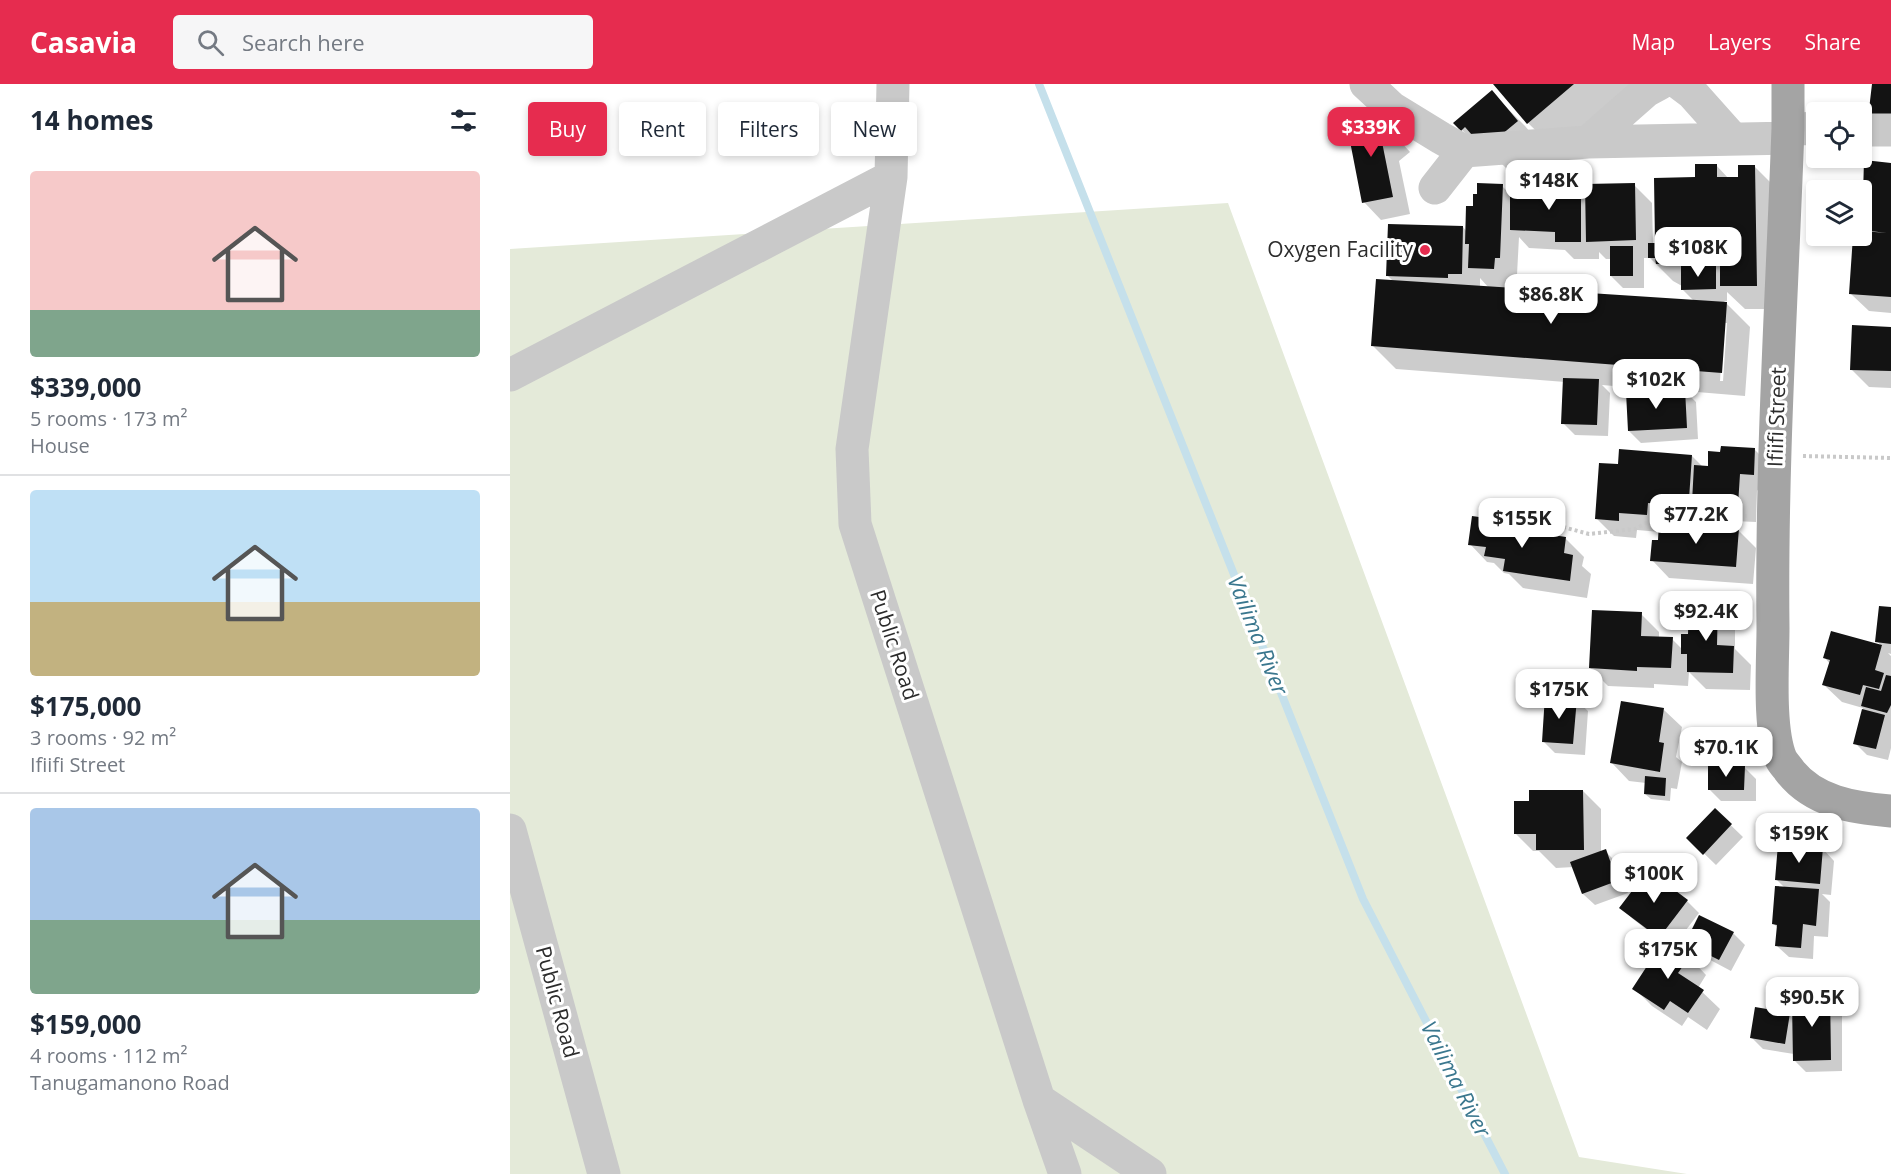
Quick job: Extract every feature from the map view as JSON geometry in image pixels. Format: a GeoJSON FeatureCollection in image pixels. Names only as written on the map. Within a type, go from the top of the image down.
{"type":"FeatureCollection","features":[{"type":"Feature","properties":{"kind":"main road","name":"Ifiifi Street"},"geometry":{"type":"LineString","coordinates":[[1788,84],[1798,132],[1775,455],[1774,725],[1781,760],[1797,780],[1830,800],[1875,810],[1891,811]]}},
{"type":"Feature","properties":{"kind":"street","name":"Public Road"},"geometry":{"type":"LineString","coordinates":[[893,84],[891,177],[852,449],[855,524],[1039,1100],[1065,1174]]}},
{"type":"Feature","properties":{"kind":"street"},"geometry":{"type":"LineString","coordinates":[[1366,84],[1392,108],[1464,151],[1588,142],[1733,139],[1798,132]]}},
{"type":"Feature","properties":{"kind":"street"},"geometry":{"type":"LineString","coordinates":[[1588,142],[1646,92],[1659,84]]}},
{"type":"Feature","properties":{"kind":"street"},"geometry":{"type":"LineString","coordinates":[[1680,84],[1692,93],[1733,139]]}},
{"type":"Feature","properties":{"kind":"street"},"geometry":{"type":"LineString","coordinates":[[1872,130],[1891,130]]}},
{"type":"Feature","properties":{"kind":"street"},"geometry":{"type":"LineString","coordinates":[[1435,188],[1464,151]]}},
{"type":"Feature","properties":{"kind":"street"},"geometry":{"type":"LineString","coordinates":[[510,375],[891,177]]}},
{"type":"Feature","properties":{"kind":"street","name":"Public Road"},"geometry":{"type":"LineString","coordinates":[[510,830],[603,1174]]}},
{"type":"Feature","properties":{"kind":"street"},"geometry":{"type":"LineString","coordinates":[[1039,1100],[1150,1174]]}},
{"type":"Feature","properties":{"kind":"path"},"geometry":{"type":"LineString","coordinates":[[1775,455],[1891,458]]}},
{"type":"Feature","properties":{"kind":"path"},"geometry":{"type":"LineString","coordinates":[[1563,527],[1589,534],[1635,529],[1653,519],[1774,514]]}},
{"type":"Feature","properties":{"kind":"green space"},"geometry":{"type":"Polygon","coordinates":[[[1228,203],[1579,1157],[1687,1174],[510,1174],[510,249],[1228,203]]]}},
{"type":"Feature","properties":{"kind":"building"},"geometry":{"type":"Polygon","coordinates":[[[1493,84],[1574,84],[1527,124],[1493,84]]]}},
{"type":"Feature","properties":{"kind":"building"},"geometry":{"type":"Polygon","coordinates":[[[1872,84],[1891,84],[1891,120],[1872,118],[1872,102],[1870,102],[1872,84]]]}},
{"type":"Feature","properties":{"kind":"building"},"geometry":{"type":"Polygon","coordinates":[[[1492,90],[1518,121],[1495,140],[1479,143],[1465,127],[1461,131],[1453,123],[1492,90]]]}},
{"type":"Feature","properties":{"kind":"building"},"geometry":{"type":"Polygon","coordinates":[[[1374,110],[1394,133],[1382,142],[1393,197],[1362,203],[1348,131],[1374,110]]]}},
{"type":"Feature","properties":{"kind":"building"},"geometry":{"type":"Polygon","coordinates":[[[1872,161],[1891,163],[1891,297],[1849,294],[1852,246],[1872,246],[1872,232],[1887,233],[1872,231],[1872,180],[1863,180],[1864,168],[1872,168],[1872,161]]]}},
{"type":"Feature","properties":{"kind":"building"},"geometry":{"type":"Polygon","coordinates":[[[1695,164],[1717,164],[1717,177],[1738,177],[1738,165],[1755,165],[1757,286],[1720,286],[1720,263],[1656,264],[1655,258],[1648,258],[1648,243],[1655,243],[1654,178],[1695,177],[1695,164]]]}},
{"type":"Feature","properties":{"kind":"building"},"geometry":{"type":"Polygon","coordinates":[[[1477,183],[1503,184],[1500,258],[1495,258],[1494,269],[1468,268],[1469,244],[1465,244],[1466,206],[1473,206],[1473,194],[1477,194],[1477,183]]]}},
{"type":"Feature","properties":{"kind":"building"},"geometry":{"type":"Polygon","coordinates":[[[1581,183],[1581,242],[1555,242],[1555,232],[1510,230],[1510,197],[1528,196],[1528,184],[1581,183]]]}},
{"type":"Feature","properties":{"kind":"building"},"geometry":{"type":"Polygon","coordinates":[[[1635,183],[1636,240],[1586,242],[1585,184],[1635,183]]]}},
{"type":"Feature","properties":{"kind":"building","name":"Oxygen Facility"},"geometry":{"type":"Polygon","coordinates":[[[1388,224],[1463,226],[1462,274],[1448,274],[1448,278],[1386,276],[1388,224]]]}},
{"type":"Feature","properties":{"kind":"building"},"geometry":{"type":"Polygon","coordinates":[[[1610,246],[1633,246],[1633,276],[1610,276],[1610,246]]]}},
{"type":"Feature","properties":{"kind":"building"},"geometry":{"type":"Polygon","coordinates":[[[1681,266],[1716,266],[1716,289],[1681,290],[1681,266]]]}},
{"type":"Feature","properties":{"kind":"building"},"geometry":{"type":"Polygon","coordinates":[[[1376,279],[1727,302],[1722,373],[1371,346],[1376,279]]]}},
{"type":"Feature","properties":{"kind":"building"},"geometry":{"type":"Polygon","coordinates":[[[1852,325],[1891,327],[1891,371],[1850,370],[1852,325]]]}},
{"type":"Feature","properties":{"kind":"building"},"geometry":{"type":"Polygon","coordinates":[[[1563,378],[1599,379],[1597,425],[1561,424],[1563,378]]]}},
{"type":"Feature","properties":{"kind":"building"},"geometry":{"type":"Polygon","coordinates":[[[1685,389],[1687,428],[1628,431],[1626,392],[1685,389]]]}},
{"type":"Feature","properties":{"kind":"building"},"geometry":{"type":"Polygon","coordinates":[[[1721,446],[1755,448],[1754,475],[1740,474],[1738,505],[1692,502],[1694,465],[1708,466],[1708,451],[1720,452],[1721,446]]]}},
{"type":"Feature","properties":{"kind":"building"},"geometry":{"type":"Polygon","coordinates":[[[1619,449],[1692,455],[1688,514],[1662,512],[1663,504],[1648,503],[1647,515],[1619,513],[1619,521],[1595,519],[1599,463],[1618,464],[1619,449]]]}},
{"type":"Feature","properties":{"kind":"building"},"geometry":{"type":"Polygon","coordinates":[[[1472,516],[1514,522],[1513,529],[1566,537],[1564,553],[1573,555],[1570,581],[1503,571],[1505,559],[1484,556],[1486,547],[1468,545],[1472,516]]]}},
{"type":"Feature","properties":{"kind":"building"},"geometry":{"type":"Polygon","coordinates":[[[1659,522],[1739,528],[1736,567],[1650,561],[1652,540],[1658,540],[1659,522]]]}},
{"type":"Feature","properties":{"kind":"building"},"geometry":{"type":"Polygon","coordinates":[[[1689,602],[1718,603],[1717,645],[1734,646],[1733,673],[1687,672],[1687,654],[1681,654],[1681,634],[1688,634],[1689,602]]]}},
{"type":"Feature","properties":{"kind":"building"},"geometry":{"type":"Polygon","coordinates":[[[1879,606],[1891,607],[1891,644],[1875,642],[1879,606]]]}},
{"type":"Feature","properties":{"kind":"building"},"geometry":{"type":"Polygon","coordinates":[[[1592,610],[1642,612],[1641,636],[1673,637],[1671,668],[1637,667],[1637,671],[1589,668],[1592,610]]]}},
{"type":"Feature","properties":{"kind":"building"},"geometry":{"type":"Polygon","coordinates":[[[1831,631],[1882,645],[1875,670],[1884,673],[1879,689],[1863,685],[1860,695],[1822,685],[1830,660],[1823,658],[1831,631]]]}},
{"type":"Feature","properties":{"kind":"building"},"geometry":{"type":"Polygon","coordinates":[[[1886,675],[1891,676],[1891,705],[1887,713],[1861,706],[1866,687],[1881,691],[1886,675]]]}},
{"type":"Feature","properties":{"kind":"building"},"geometry":{"type":"Polygon","coordinates":[[[1545,695],[1577,698],[1573,744],[1542,742],[1545,695]]]}},
{"type":"Feature","properties":{"kind":"building"},"geometry":{"type":"Polygon","coordinates":[[[1621,701],[1664,708],[1659,742],[1664,743],[1660,772],[1610,763],[1621,701]]]}},
{"type":"Feature","properties":{"kind":"building"},"geometry":{"type":"Polygon","coordinates":[[[1862,709],[1885,715],[1876,749],[1853,744],[1862,709]]]}},
{"type":"Feature","properties":{"kind":"building"},"geometry":{"type":"Polygon","coordinates":[[[1708,765],[1745,766],[1744,790],[1708,790],[1708,765]]]}},
{"type":"Feature","properties":{"kind":"building"},"geometry":{"type":"Polygon","coordinates":[[[1645,776],[1666,778],[1665,796],[1644,794],[1645,776]]]}},
{"type":"Feature","properties":{"kind":"building"},"geometry":{"type":"Polygon","coordinates":[[[1529,790],[1583,790],[1584,850],[1536,850],[1536,834],[1514,834],[1514,801],[1529,801],[1529,790]]]}},
{"type":"Feature","properties":{"kind":"building"},"geometry":{"type":"Polygon","coordinates":[[[1715,808],[1732,824],[1703,855],[1686,838],[1715,808]]]}},
{"type":"Feature","properties":{"kind":"building"},"geometry":{"type":"Polygon","coordinates":[[[1778,844],[1823,847],[1820,884],[1775,880],[1778,844]]]}},
{"type":"Feature","properties":{"kind":"building"},"geometry":{"type":"Polygon","coordinates":[[[1606,849],[1617,881],[1582,894],[1570,862],[1606,849]]]}},
{"type":"Feature","properties":{"kind":"building"},"geometry":{"type":"Polygon","coordinates":[[[1648,870],[1688,900],[1659,938],[1619,908],[1648,870]]]}},
{"type":"Feature","properties":{"kind":"building"},"geometry":{"type":"Polygon","coordinates":[[[1775,886],[1819,889],[1816,926],[1803,924],[1801,948],[1775,946],[1777,925],[1772,924],[1775,886]]]}},
{"type":"Feature","properties":{"kind":"building"},"geometry":{"type":"Polygon","coordinates":[[[1699,915],[1734,932],[1719,960],[1685,943],[1699,915]]]}},
{"type":"Feature","properties":{"kind":"building"},"geometry":{"type":"Polygon","coordinates":[[[1664,940],[1690,956],[1678,973],[1704,990],[1688,1013],[1670,1001],[1664,1010],[1632,989],[1664,940]]]}},
{"type":"Feature","properties":{"kind":"building"},"geometry":{"type":"Polygon","coordinates":[[[1810,990],[1830,990],[1831,1060],[1793,1061],[1792,1002],[1810,1002],[1810,990]]]}},
{"type":"Feature","properties":{"kind":"building"},"geometry":{"type":"Polygon","coordinates":[[[1755,1007],[1790,1013],[1785,1044],[1750,1038],[1755,1007]]]}},
{"type":"Feature","properties":{"kind":"waterway","name":"Vailima River"},"geometry":{"type":"LineString","coordinates":[[1039,84],[1363,899],[1505,1174]]}},
{"type":"Feature","properties":{"kind":"place","name":"Oxygen Facility"},"geometry":{"type":"Point","coordinates":[1425,250]}}]}
